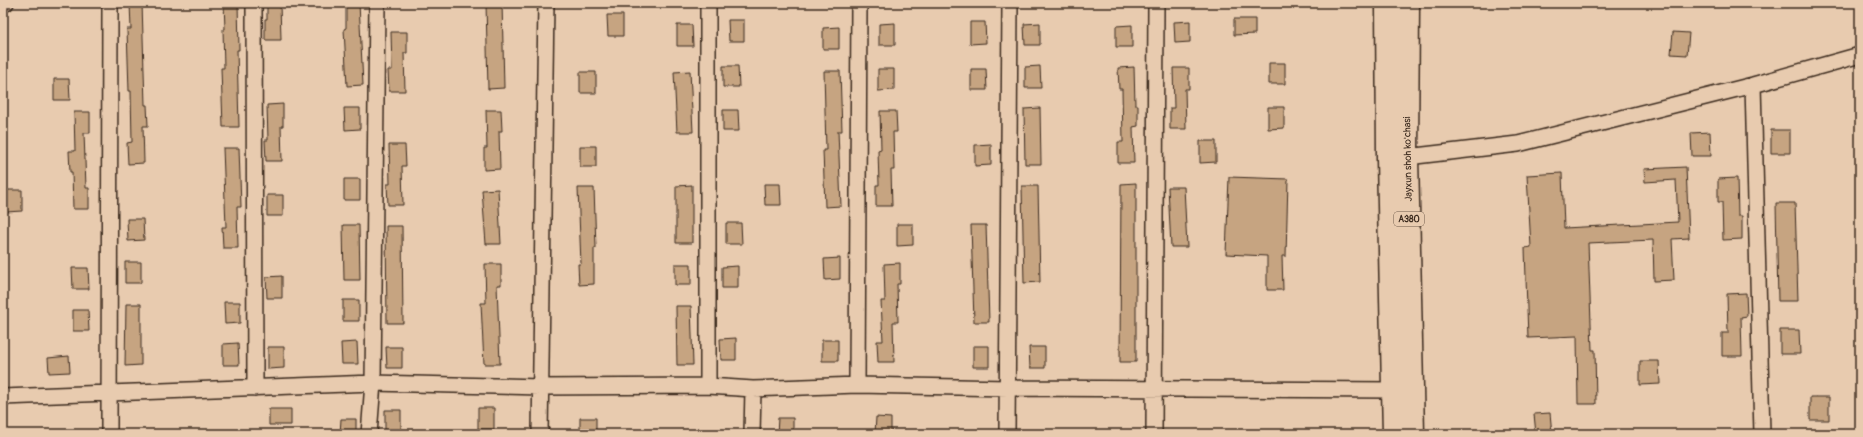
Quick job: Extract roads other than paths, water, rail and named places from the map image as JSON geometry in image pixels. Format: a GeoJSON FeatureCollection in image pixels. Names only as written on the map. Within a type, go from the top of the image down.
{"type":"FeatureCollection","features":[{"type":"Feature","properties":{"kind":"highway","name":"Jayxun shoh ko'chasi"},"geometry":{"type":"LineString","coordinates":[[1387,3],[1388,159],[1394,434]]}},
{"type":"Feature","properties":{"kind":"highway","name":"Jayxun shoh ko'chasi"},"geometry":{"type":"LineString","coordinates":[[1408,3],[1407,157],[1413,434]]}},
{"type":"Feature","properties":{"kind":"street"},"geometry":{"type":"LineString","coordinates":[[109,434],[110,3]]}},
{"type":"Feature","properties":{"kind":"street"},"geometry":{"type":"LineString","coordinates":[[254,3],[255,388]]}},
{"type":"Feature","properties":{"kind":"street"},"geometry":{"type":"LineString","coordinates":[[368,434],[373,383],[377,3]]}},
{"type":"Feature","properties":{"kind":"street"},"geometry":{"type":"LineString","coordinates":[[540,434],[546,3]]}},
{"type":"Feature","properties":{"kind":"street"},"geometry":{"type":"LineString","coordinates":[[708,3],[708,386]]}},
{"type":"Feature","properties":{"kind":"street"},"geometry":{"type":"LineString","coordinates":[[857,385],[859,3]]}},
{"type":"Feature","properties":{"kind":"street"},"geometry":{"type":"LineString","coordinates":[[1007,434],[1010,3]]}},
{"type":"Feature","properties":{"kind":"street"},"geometry":{"type":"LineString","coordinates":[[1154,434],[1156,3]]}},
{"type":"Feature","properties":{"kind":"street"},"geometry":{"type":"LineString","coordinates":[[1407,157],[1518,144],[1753,85],[1860,55]]}},
{"type":"Feature","properties":{"kind":"street"},"geometry":{"type":"LineString","coordinates":[[1753,85],[1762,434]]}},
{"type":"Feature","properties":{"kind":"street"},"geometry":{"type":"LineString","coordinates":[[3,397],[373,383],[540,388],[708,386],[753,389],[857,385],[1154,390],[1393,390]]}},
{"type":"Feature","properties":{"kind":"street"},"geometry":{"type":"LineString","coordinates":[[752,434],[753,389]]}}]}
